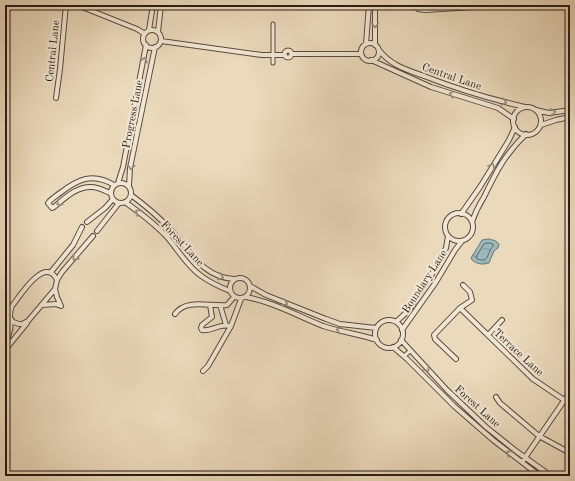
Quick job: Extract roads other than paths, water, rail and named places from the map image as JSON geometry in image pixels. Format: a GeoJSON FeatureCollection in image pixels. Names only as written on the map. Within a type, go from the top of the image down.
{"type":"FeatureCollection","features":[{"type":"Feature","properties":{"kind":"street","name":"Central Lane"},"geometry":{"type":"LineString","coordinates":[[56,98],[66,5]]}},
{"type":"Feature","properties":{"kind":"street"},"geometry":{"type":"LineString","coordinates":[[77,5],[138,29],[145,34]]}},
{"type":"Feature","properties":{"kind":"street"},"geometry":{"type":"LineString","coordinates":[[154,5],[149,30],[143,38],[146,45],[151,47],[156,47],[161,41]]}},
{"type":"Feature","properties":{"kind":"street"},"geometry":{"type":"LineString","coordinates":[[161,5],[158,32],[161,41]]}},
{"type":"Feature","properties":{"kind":"street"},"geometry":{"type":"LineString","coordinates":[[161,41],[272,55],[285,55],[288,51],[292,54],[361,54],[362,49],[366,44],[369,5]]}},
{"type":"Feature","properties":{"kind":"street"},"geometry":{"type":"LineString","coordinates":[[366,44],[371,43],[375,45],[375,5]]}},
{"type":"Feature","properties":{"kind":"street"},"geometry":{"type":"LineString","coordinates":[[415,5],[418,9],[425,10],[507,5]]}},
{"type":"Feature","properties":{"kind":"street"},"geometry":{"type":"LineString","coordinates":[[273,24],[273,63]]}},
{"type":"Feature","properties":{"kind":"street"},"geometry":{"type":"LineString","coordinates":[[149,30],[155,30],[158,32]]}},
{"type":"Feature","properties":{"kind":"street","name":"Progress Lane"},"geometry":{"type":"LineString","coordinates":[[118,183],[123,167],[146,45]]}},
{"type":"Feature","properties":{"kind":"street","name":"Central Lane"},"geometry":{"type":"LineString","coordinates":[[375,45],[387,59],[395,64],[441,83],[494,100],[525,107]]}},
{"type":"Feature","properties":{"kind":"street","name":"Progress Lane"},"geometry":{"type":"LineString","coordinates":[[129,186],[130,168],[156,47]]}},
{"type":"Feature","properties":{"kind":"street"},"geometry":{"type":"LineString","coordinates":[[371,60],[378,56],[378,50]]}},
{"type":"Feature","properties":{"kind":"street","name":"Central Lane"},"geometry":{"type":"LineString","coordinates":[[361,54],[364,59],[371,60],[431,87],[498,108],[514,119]]}},
{"type":"Feature","properties":{"kind":"street"},"geometry":{"type":"LineString","coordinates":[[461,214],[506,144],[515,127],[514,119],[517,111],[525,107],[530,107],[549,113],[570,110]]}},
{"type":"Feature","properties":{"kind":"street"},"geometry":{"type":"LineString","coordinates":[[515,127],[522,133],[526,134],[535,132],[540,125],[540,116],[536,110]]}},
{"type":"Feature","properties":{"kind":"street"},"geometry":{"type":"LineString","coordinates":[[540,125],[570,117]]}},
{"type":"Feature","properties":{"kind":"street"},"geometry":{"type":"LineString","coordinates":[[472,222],[469,218],[461,214],[452,215],[447,221],[445,229],[448,236],[454,240],[462,241],[470,236],[472,232],[472,222],[493,178],[507,155],[526,134]]}},
{"type":"Feature","properties":{"kind":"street"},"geometry":{"type":"LineString","coordinates":[[114,185],[106,180],[94,178],[83,179],[72,184],[48,203],[49,206],[54,207],[78,189],[94,186],[110,193],[113,199],[119,203]]}},
{"type":"Feature","properties":{"kind":"street"},"geometry":{"type":"LineString","coordinates":[[97,231],[119,203],[125,202],[131,195],[129,186],[124,183],[114,185],[110,193]]}},
{"type":"Feature","properties":{"kind":"street","name":"Forest Lane"},"geometry":{"type":"LineString","coordinates":[[131,195],[157,216],[174,233],[197,262],[215,275],[225,279],[234,279]]}},
{"type":"Feature","properties":{"kind":"street"},"geometry":{"type":"LineString","coordinates":[[87,222],[105,208],[113,199]]}},
{"type":"Feature","properties":{"kind":"street","name":"Forest Lane"},"geometry":{"type":"LineString","coordinates":[[125,202],[165,235],[192,268],[200,275],[210,282],[230,291]]}},
{"type":"Feature","properties":{"kind":"street"},"geometry":{"type":"LineString","coordinates":[[51,272],[73,245],[82,227]]}},
{"type":"Feature","properties":{"kind":"street"},"geometry":{"type":"LineString","coordinates":[[42,305],[56,304],[61,306],[55,289],[57,280],[93,236]]}},
{"type":"Feature","properties":{"kind":"street","name":"Boundary Lane"},"geometry":{"type":"LineString","coordinates":[[396,322],[409,310],[432,274],[446,248],[448,236]]}},
{"type":"Feature","properties":{"kind":"street","name":"Boundary Lane"},"geometry":{"type":"LineString","coordinates":[[402,330],[462,241]]}},
{"type":"Feature","properties":{"kind":"street"},"geometry":{"type":"LineString","coordinates":[[5,341],[9,334],[11,324],[10,310],[24,291],[40,274],[47,271],[51,272]]}},
{"type":"Feature","properties":{"kind":"street"},"geometry":{"type":"LineString","coordinates":[[51,272],[57,280]]}},
{"type":"Feature","properties":{"kind":"street"},"geometry":{"type":"LineString","coordinates":[[376,328],[340,324],[326,319],[266,295],[250,286],[249,283],[241,278],[234,279],[230,284],[230,291],[234,297],[241,299],[246,297],[263,301],[335,330],[377,340],[384,346],[393,347],[400,340],[402,330],[396,322],[385,320],[378,324],[376,328],[375,336],[377,340]]}},
{"type":"Feature","properties":{"kind":"street"},"geometry":{"type":"LineString","coordinates":[[456,360],[435,339],[434,335],[460,308],[472,300],[470,292],[463,285]]}},
{"type":"Feature","properties":{"kind":"street"},"geometry":{"type":"LineString","coordinates":[[246,297],[249,293],[250,286]]}},
{"type":"Feature","properties":{"kind":"street"},"geometry":{"type":"LineString","coordinates":[[5,350],[55,289]]}},
{"type":"Feature","properties":{"kind":"street"},"geometry":{"type":"LineString","coordinates":[[175,314],[178,309],[182,307],[193,305],[229,304],[234,297]]}},
{"type":"Feature","properties":{"kind":"street"},"geometry":{"type":"LineString","coordinates":[[203,371],[208,366],[241,299]]}},
{"type":"Feature","properties":{"kind":"street"},"geometry":{"type":"LineString","coordinates":[[210,304],[212,317],[202,325],[202,330],[207,331],[220,325],[229,326]]}},
{"type":"Feature","properties":{"kind":"street"},"geometry":{"type":"LineString","coordinates":[[220,305],[229,326]]}},
{"type":"Feature","properties":{"kind":"street","name":"Terrace Lane"},"geometry":{"type":"LineString","coordinates":[[460,308],[533,379],[570,404]]}},
{"type":"Feature","properties":{"kind":"street"},"geometry":{"type":"LineString","coordinates":[[11,319],[13,322],[19,324],[28,321]]}},
{"type":"Feature","properties":{"kind":"street"},"geometry":{"type":"LineString","coordinates":[[488,335],[502,320]]}},
{"type":"Feature","properties":{"kind":"street","name":"Forest Lane"},"geometry":{"type":"LineString","coordinates":[[400,340],[467,409],[502,440],[551,476]]}},
{"type":"Feature","properties":{"kind":"street","name":"Forest Lane"},"geometry":{"type":"LineString","coordinates":[[393,347],[454,406],[493,440],[540,476]]}},
{"type":"Feature","properties":{"kind":"street"},"geometry":{"type":"LineString","coordinates":[[404,356],[410,351]]}},
{"type":"Feature","properties":{"kind":"street"},"geometry":{"type":"LineString","coordinates":[[522,462],[570,392]]}},
{"type":"Feature","properties":{"kind":"street"},"geometry":{"type":"LineString","coordinates":[[496,397],[500,403],[539,436],[570,453]]}},
{"type":"Feature","properties":{"kind":"water"},"geometry":{"type":"Polygon","coordinates":[[[489,239],[496,241],[499,244],[489,263],[480,264],[472,260],[471,258],[482,240],[489,239]]]}}]}
